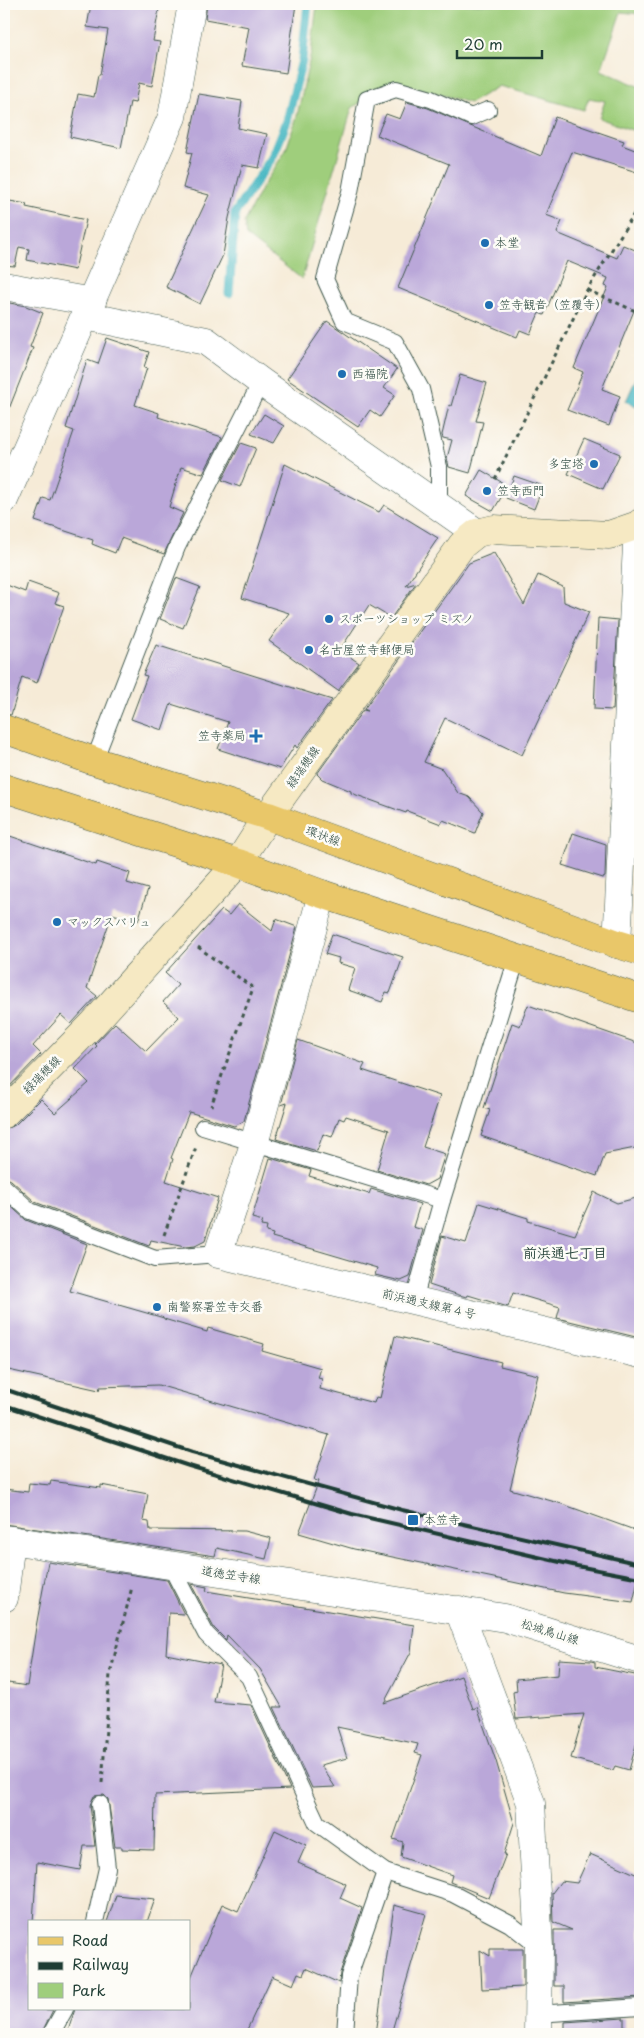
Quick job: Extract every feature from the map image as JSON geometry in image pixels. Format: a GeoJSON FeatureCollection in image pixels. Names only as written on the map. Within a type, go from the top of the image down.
{"type":"FeatureCollection","features":[{"type":"Feature","properties":{"kind":"main road"},"geometry":{"type":"LineString","coordinates":[[477,533],[494,529],[609,535],[639,524]]}},
{"type":"Feature","properties":{"kind":"main road","name":"緑瑞穂線"},"geometry":{"type":"LineString","coordinates":[[4,1114],[92,1025],[238,863],[268,816],[462,545],[477,533]]}},
{"type":"Feature","properties":{"kind":"main road","name":"環状線"},"geometry":{"type":"LineString","coordinates":[[4,729],[94,761],[268,816],[628,947]]}},
{"type":"Feature","properties":{"kind":"main road"},"geometry":{"type":"LineString","coordinates":[[4,788],[238,863],[322,894],[640,998]]}},
{"type":"Feature","properties":{"kind":"street"},"geometry":{"type":"LineString","coordinates":[[4,500],[172,117],[192,4]]}},
{"type":"Feature","properties":{"kind":"street"},"geometry":{"type":"LineString","coordinates":[[4,286],[206,341],[261,382],[477,533]]}},
{"type":"Feature","properties":{"kind":"street"},"geometry":{"type":"LineString","coordinates":[[628,947],[639,524]]}},
{"type":"Feature","properties":{"kind":"street"},"geometry":{"type":"LineString","coordinates":[[218,1254],[254,1144],[322,894]]}},
{"type":"Feature","properties":{"kind":"street","name":"前浜通支線第４号"},"geometry":{"type":"LineString","coordinates":[[218,1254],[640,1354]]}},
{"type":"Feature","properties":{"kind":"street"},"geometry":{"type":"LineString","coordinates":[[4,1598],[7,1540]]}},
{"type":"Feature","properties":{"kind":"street","name":"道徳笠寺線"},"geometry":{"type":"LineString","coordinates":[[7,1540],[459,1610]]}},
{"type":"Feature","properties":{"kind":"street"},"geometry":{"type":"LineString","coordinates":[[459,1610],[531,1803],[538,1947],[538,2024]]}},
{"type":"Feature","properties":{"kind":"street","name":"松城鳥山線"},"geometry":{"type":"LineString","coordinates":[[459,1610],[505,1618],[640,1660]]}},
{"type":"Feature","properties":{"kind":"lane"},"geometry":{"type":"LineString","coordinates":[[439,506],[439,468],[421,389],[395,342],[344,321],[325,279],[350,192],[367,99],[396,89],[430,99],[471,117],[488,110]]}},
{"type":"Feature","properties":{"kind":"lane"},"geometry":{"type":"LineString","coordinates":[[94,761],[177,547],[261,382]]}},
{"type":"Feature","properties":{"kind":"lane"},"geometry":{"type":"LineString","coordinates":[[414,1300],[442,1200],[517,958]]}},
{"type":"Feature","properties":{"kind":"lane"},"geometry":{"type":"LineString","coordinates":[[204,1128],[442,1200]]}},
{"type":"Feature","properties":{"kind":"lane"},"geometry":{"type":"LineString","coordinates":[[4,1187],[30,1211],[155,1259],[218,1254]]}},
{"type":"Feature","properties":{"kind":"lane"},"geometry":{"type":"LineString","coordinates":[[170,1565],[206,1634],[249,1677],[317,1823],[385,1872],[453,1894],[510,1924],[538,1947]]}},
{"type":"Feature","properties":{"kind":"lane"},"geometry":{"type":"LineString","coordinates":[[95,1920],[106,1868],[100,1804]]}},
{"type":"Feature","properties":{"kind":"lane"},"geometry":{"type":"LineString","coordinates":[[345,2034],[349,1976],[385,1872]]}},
{"type":"Feature","properties":{"kind":"lane"},"geometry":{"type":"LineString","coordinates":[[538,2024],[640,2008]]}},
{"type":"Feature","properties":{"kind":"lane"},"geometry":{"type":"LineString","coordinates":[[51,2034],[64,2010]]}},
{"type":"Feature","properties":{"kind":"path"},"geometry":{"type":"LineString","coordinates":[[496,479],[587,290],[640,204]]}},
{"type":"Feature","properties":{"kind":"path"},"geometry":{"type":"LineString","coordinates":[[587,290],[640,313]]}},
{"type":"Feature","properties":{"kind":"path"},"geometry":{"type":"LineString","coordinates":[[155,1259],[204,1128],[253,988],[177,932]]}},
{"type":"Feature","properties":{"kind":"path"},"geometry":{"type":"LineString","coordinates":[[100,1804],[110,1674],[123,1616],[140,1561]]}},
{"type":"Feature","properties":{"kind":"green space"},"geometry":{"type":"Polygon","coordinates":[[[317,4],[640,4],[640,14],[621,12],[601,70],[640,87],[640,133],[599,118],[605,101],[589,98],[584,110],[499,86],[470,103],[394,81],[352,108],[302,279],[246,236],[244,222],[261,189],[286,150],[297,116],[311,53],[317,4]]]}},
{"type":"Feature","properties":{"kind":"water"},"geometry":{"type":"Polygon","coordinates":[[[640,370],[640,408],[626,401],[640,370]]]}},
{"type":"Feature","properties":{"kind":"building"},"geometry":{"type":"Polygon","coordinates":[[[91,4],[160,4],[153,41],[160,42],[152,86],[139,83],[135,103],[130,102],[121,148],[70,137],[78,94],[94,97],[108,30],[87,27],[91,4]]]}},
{"type":"Feature","properties":{"kind":"building"},"geometry":{"type":"Polygon","coordinates":[[[207,4],[296,4],[286,73],[242,66],[249,27],[205,19],[207,4]]]}},
{"type":"Feature","properties":{"kind":"building"},"geometry":{"type":"Polygon","coordinates":[[[199,94],[242,101],[238,128],[267,134],[259,168],[242,165],[229,218],[223,255],[200,304],[166,287],[209,195],[183,188],[192,153],[187,152],[199,94]]]}},
{"type":"Feature","properties":{"kind":"building","name":"本堂"},"geometry":{"type":"Polygon","coordinates":[[[407,102],[428,108],[541,156],[555,117],[624,141],[622,145],[640,152],[640,173],[572,152],[546,215],[562,221],[557,233],[617,258],[623,245],[640,252],[640,296],[602,389],[620,396],[609,426],[567,410],[583,372],[574,368],[608,287],[605,286],[608,278],[567,261],[544,315],[539,313],[530,334],[520,330],[517,337],[398,288],[449,164],[377,135],[386,114],[400,119],[407,102]]]}},
{"type":"Feature","properties":{"kind":"building"},"geometry":{"type":"Polygon","coordinates":[[[4,200],[27,204],[26,207],[86,220],[75,270],[27,260],[29,249],[19,247],[15,266],[4,265],[4,200]]]}},
{"type":"Feature","properties":{"kind":"building"},"geometry":{"type":"Polygon","coordinates":[[[4,302],[26,306],[43,313],[30,347],[33,348],[5,419],[4,302]]]}},
{"type":"Feature","properties":{"kind":"building","name":"西福院"},"geometry":{"type":"Polygon","coordinates":[[[327,321],[397,369],[384,388],[395,395],[380,417],[370,410],[358,427],[287,379],[327,321]]]}},
{"type":"Feature","properties":{"kind":"building"},"geometry":{"type":"Polygon","coordinates":[[[107,338],[149,352],[144,367],[147,368],[135,405],[159,413],[158,417],[222,437],[203,474],[181,467],[169,507],[183,513],[164,554],[121,538],[115,553],[92,544],[93,540],[35,521],[43,498],[50,500],[74,431],[66,428],[87,360],[98,364],[107,338]]]}},
{"type":"Feature","properties":{"kind":"building"},"geometry":{"type":"Polygon","coordinates":[[[460,375],[487,383],[476,421],[483,422],[470,473],[449,467],[447,458],[452,440],[443,438],[442,435],[449,405],[451,406],[460,375]]]}},
{"type":"Feature","properties":{"kind":"building"},"geometry":{"type":"Polygon","coordinates":[[[264,414],[284,426],[274,443],[251,434],[264,414]]]}},
{"type":"Feature","properties":{"kind":"building","name":"多宝塔"},"geometry":{"type":"Polygon","coordinates":[[[584,439],[620,454],[603,489],[568,474],[584,439]]]}},
{"type":"Feature","properties":{"kind":"building"},"geometry":{"type":"Polygon","coordinates":[[[241,443],[256,448],[240,487],[222,480],[241,443]]]}},
{"type":"Feature","properties":{"kind":"building"},"geometry":{"type":"Polygon","coordinates":[[[285,464],[379,512],[384,505],[438,538],[406,586],[416,583],[391,618],[369,605],[340,650],[359,663],[338,691],[269,641],[289,613],[242,598],[285,464]]]}},
{"type":"Feature","properties":{"kind":"building","name":"笠寺西門"},"geometry":{"type":"Polygon","coordinates":[[[481,470],[508,486],[493,511],[466,496],[481,470]]]}},
{"type":"Feature","properties":{"kind":"building"},"geometry":{"type":"Polygon","coordinates":[[[514,476],[543,486],[534,509],[506,498],[514,476]]]}},
{"type":"Feature","properties":{"kind":"building"},"geometry":{"type":"Polygon","coordinates":[[[494,553],[524,605],[538,575],[563,587],[564,602],[589,612],[522,755],[445,718],[424,762],[442,769],[458,793],[469,797],[483,812],[475,833],[443,820],[441,824],[407,811],[406,813],[351,793],[351,791],[322,779],[317,774],[363,710],[368,711],[364,709],[469,563],[494,553]]]}},
{"type":"Feature","properties":{"kind":"building"},"geometry":{"type":"Polygon","coordinates":[[[176,578],[200,587],[183,628],[160,619],[176,578]]]}},
{"type":"Feature","properties":{"kind":"building"},"geometry":{"type":"Polygon","coordinates":[[[28,582],[59,593],[55,603],[64,606],[37,683],[22,677],[11,715],[4,714],[4,584],[25,592],[28,582]]]}},
{"type":"Feature","properties":{"kind":"building"},"geometry":{"type":"Polygon","coordinates":[[[598,618],[618,620],[613,710],[594,709],[598,618]]]}},
{"type":"Feature","properties":{"kind":"building"},"geometry":{"type":"Polygon","coordinates":[[[156,645],[332,700],[297,748],[295,745],[280,769],[218,749],[228,722],[171,704],[162,730],[131,719],[147,676],[143,675],[156,645]]]}},
{"type":"Feature","properties":{"kind":"building"},"geometry":{"type":"Polygon","coordinates":[[[573,833],[606,844],[605,877],[603,878],[562,865],[573,833]]]}},
{"type":"Feature","properties":{"kind":"building","name":"マックスバリュ"},"geometry":{"type":"Polygon","coordinates":[[[4,834],[96,865],[97,862],[130,873],[127,883],[148,889],[138,921],[112,914],[87,988],[97,996],[71,1024],[61,1015],[33,1046],[41,1054],[4,1092],[4,834]]]}},
{"type":"Feature","properties":{"kind":"building"},"geometry":{"type":"Polygon","coordinates":[[[238,904],[272,931],[276,919],[297,927],[244,1121],[234,1126],[189,1112],[171,1158],[173,1159],[166,1181],[218,1198],[205,1241],[195,1246],[185,1247],[151,1240],[149,1246],[35,1202],[11,1180],[4,1177],[4,1129],[15,1125],[41,1099],[55,1113],[89,1083],[75,1069],[97,1046],[95,1044],[115,1023],[146,1051],[179,1017],[163,1002],[178,985],[165,973],[222,910],[229,915],[238,904]]]}},
{"type":"Feature","properties":{"kind":"building"},"geometry":{"type":"Polygon","coordinates":[[[332,934],[403,957],[390,993],[386,992],[382,1002],[348,990],[355,968],[338,963],[339,958],[325,954],[332,934]]]}},
{"type":"Feature","properties":{"kind":"building"},"geometry":{"type":"Polygon","coordinates":[[[528,1005],[640,1044],[640,1147],[605,1154],[597,1176],[481,1136],[490,1110],[484,1108],[512,1023],[520,1026],[528,1005]]]}},
{"type":"Feature","properties":{"kind":"building"},"geometry":{"type":"Polygon","coordinates":[[[298,1040],[365,1064],[362,1070],[440,1096],[423,1147],[445,1154],[437,1179],[426,1185],[377,1170],[389,1130],[346,1116],[344,1120],[339,1118],[332,1137],[323,1134],[317,1151],[276,1139],[287,1103],[281,1105],[298,1040]]]}},
{"type":"Feature","properties":{"kind":"building"},"geometry":{"type":"Polygon","coordinates":[[[270,1158],[311,1170],[309,1176],[369,1194],[371,1189],[420,1204],[413,1227],[423,1230],[410,1277],[401,1281],[375,1275],[377,1268],[272,1237],[273,1234],[266,1232],[267,1227],[261,1226],[263,1221],[252,1218],[270,1158]]]}},
{"type":"Feature","properties":{"kind":"building"},"geometry":{"type":"Polygon","coordinates":[[[594,1192],[617,1203],[640,1197],[640,1338],[557,1318],[560,1307],[513,1293],[508,1307],[468,1295],[467,1297],[459,1295],[429,1285],[442,1236],[466,1243],[479,1203],[528,1218],[528,1221],[575,1235],[594,1192]]]}},
{"type":"Feature","properties":{"kind":"building"},"geometry":{"type":"Polygon","coordinates":[[[4,1200],[26,1220],[87,1244],[70,1291],[207,1332],[208,1328],[264,1344],[262,1351],[321,1368],[318,1378],[322,1379],[320,1389],[374,1403],[376,1397],[380,1398],[395,1336],[501,1362],[500,1366],[538,1375],[510,1489],[562,1504],[640,1532],[640,1572],[633,1602],[564,1593],[354,1549],[299,1533],[319,1481],[314,1480],[329,1435],[158,1385],[100,1387],[99,1390],[4,1369],[4,1200]]]}},
{"type":"Feature","properties":{"kind":"building"},"geometry":{"type":"Polygon","coordinates":[[[51,1481],[101,1488],[101,1485],[148,1494],[143,1521],[149,1522],[150,1530],[244,1531],[271,1538],[266,1559],[217,1548],[215,1556],[4,1524],[4,1489],[28,1492],[29,1483],[50,1485],[51,1481]]]}},
{"type":"Feature","properties":{"kind":"building"},"geometry":{"type":"Polygon","coordinates":[[[48,1562],[167,1580],[184,1614],[169,1613],[166,1654],[221,1665],[214,1702],[251,1705],[290,1789],[155,1795],[154,1850],[115,1847],[108,1799],[104,1795],[94,1796],[90,1805],[95,1846],[84,1846],[80,1870],[37,1862],[33,1920],[28,1920],[28,2010],[53,2010],[41,2034],[4,2034],[4,1705],[8,1683],[27,1686],[48,1562]]]}},
{"type":"Feature","properties":{"kind":"building"},"geometry":{"type":"Polygon","coordinates":[[[191,1584],[207,1587],[206,1591],[414,1625],[411,1652],[384,1703],[461,1676],[473,1709],[477,1707],[496,1761],[514,1823],[504,1854],[506,1854],[489,1898],[450,1882],[452,1875],[401,1857],[403,1842],[393,1839],[422,1755],[415,1753],[418,1744],[337,1727],[347,1758],[321,1765],[335,1787],[312,1788],[274,1707],[282,1707],[260,1669],[227,1635],[226,1640],[214,1628],[191,1584]]]}},
{"type":"Feature","properties":{"kind":"building"},"geometry":{"type":"Polygon","coordinates":[[[559,1659],[591,1661],[595,1662],[595,1667],[640,1676],[640,1731],[629,1770],[615,1766],[613,1770],[571,1758],[584,1714],[516,1719],[513,1692],[517,1691],[516,1679],[558,1675],[559,1659]]]}},
{"type":"Feature","properties":{"kind":"building"},"geometry":{"type":"Polygon","coordinates":[[[275,1830],[306,1845],[298,1863],[346,1884],[340,1898],[362,1908],[340,1973],[339,1983],[306,1968],[303,1975],[298,1973],[293,1985],[272,1976],[245,2034],[67,2034],[75,2010],[190,2010],[190,1980],[222,1904],[238,1911],[275,1830]]]}},
{"type":"Feature","properties":{"kind":"building"},"geometry":{"type":"Polygon","coordinates":[[[590,1854],[640,1876],[640,1997],[564,2002],[564,1986],[554,1986],[554,1930],[572,1930],[553,1922],[552,1893],[561,1881],[577,1883],[590,1854]]]}},
{"type":"Feature","properties":{"kind":"building"},"geometry":{"type":"Polygon","coordinates":[[[116,1895],[155,1899],[148,1920],[108,1920],[116,1895]]]}},
{"type":"Feature","properties":{"kind":"building"},"geometry":{"type":"Polygon","coordinates":[[[394,1905],[426,1914],[391,2034],[376,2034],[394,1905]]]}},
{"type":"Feature","properties":{"kind":"building"},"geometry":{"type":"Polygon","coordinates":[[[490,1949],[523,1949],[523,1987],[482,1989],[480,1950],[490,1956],[490,1949]]]}},
{"type":"Feature","properties":{"kind":"building"},"geometry":{"type":"Polygon","coordinates":[[[624,2018],[624,2034],[565,2034],[565,2022],[624,2018]]]}},
{"type":"Feature","properties":{"kind":"waterway"},"geometry":{"type":"LineString","coordinates":[[229,293],[235,213],[273,156],[287,121],[302,60],[308,4]]}},
{"type":"Feature","properties":{"kind":"railway"},"geometry":{"type":"LineString","coordinates":[[4,1389],[192,1452],[402,1510],[640,1564]]}},
{"type":"Feature","properties":{"kind":"railway"},"geometry":{"type":"LineString","coordinates":[[4,1405],[189,1466],[352,1514],[577,1566],[640,1578]]}},
{"type":"Feature","properties":{"kind":"place","name":"本堂"},"geometry":{"type":"Point","coordinates":[485,243]}},
{"type":"Feature","properties":{"kind":"place","name":"笠寺観音（笠覆寺）"},"geometry":{"type":"Point","coordinates":[489,305]}},
{"type":"Feature","properties":{"kind":"place","name":"西福院"},"geometry":{"type":"Point","coordinates":[342,374]}},
{"type":"Feature","properties":{"kind":"place","name":"多宝塔"},"geometry":{"type":"Point","coordinates":[594,464]}},
{"type":"Feature","properties":{"kind":"place","name":"笠寺西門"},"geometry":{"type":"Point","coordinates":[487,491]}},
{"type":"Feature","properties":{"kind":"place","name":"スポーツショップ ミズノ"},"geometry":{"type":"Point","coordinates":[329,619]}},
{"type":"Feature","properties":{"kind":"place","name":"名古屋笠寺郵便局"},"geometry":{"type":"Point","coordinates":[309,650]}},
{"type":"Feature","properties":{"kind":"place","name":"笠寺薬局"},"geometry":{"type":"Point","coordinates":[256,736]}},
{"type":"Feature","properties":{"kind":"place","name":"マックスバリュ"},"geometry":{"type":"Point","coordinates":[57,922]}},
{"type":"Feature","properties":{"kind":"place","name":"南警察署笠寺交番"},"geometry":{"type":"Point","coordinates":[157,1307]}},
{"type":"Feature","properties":{"kind":"place","name":"本笠寺"},"geometry":{"type":"Point","coordinates":[413,1520]}},
{"type":"Feature","properties":{"kind":"district","name":"前浜通七丁目"},"geometry":{"type":"Point","coordinates":[565,1253]}}]}
